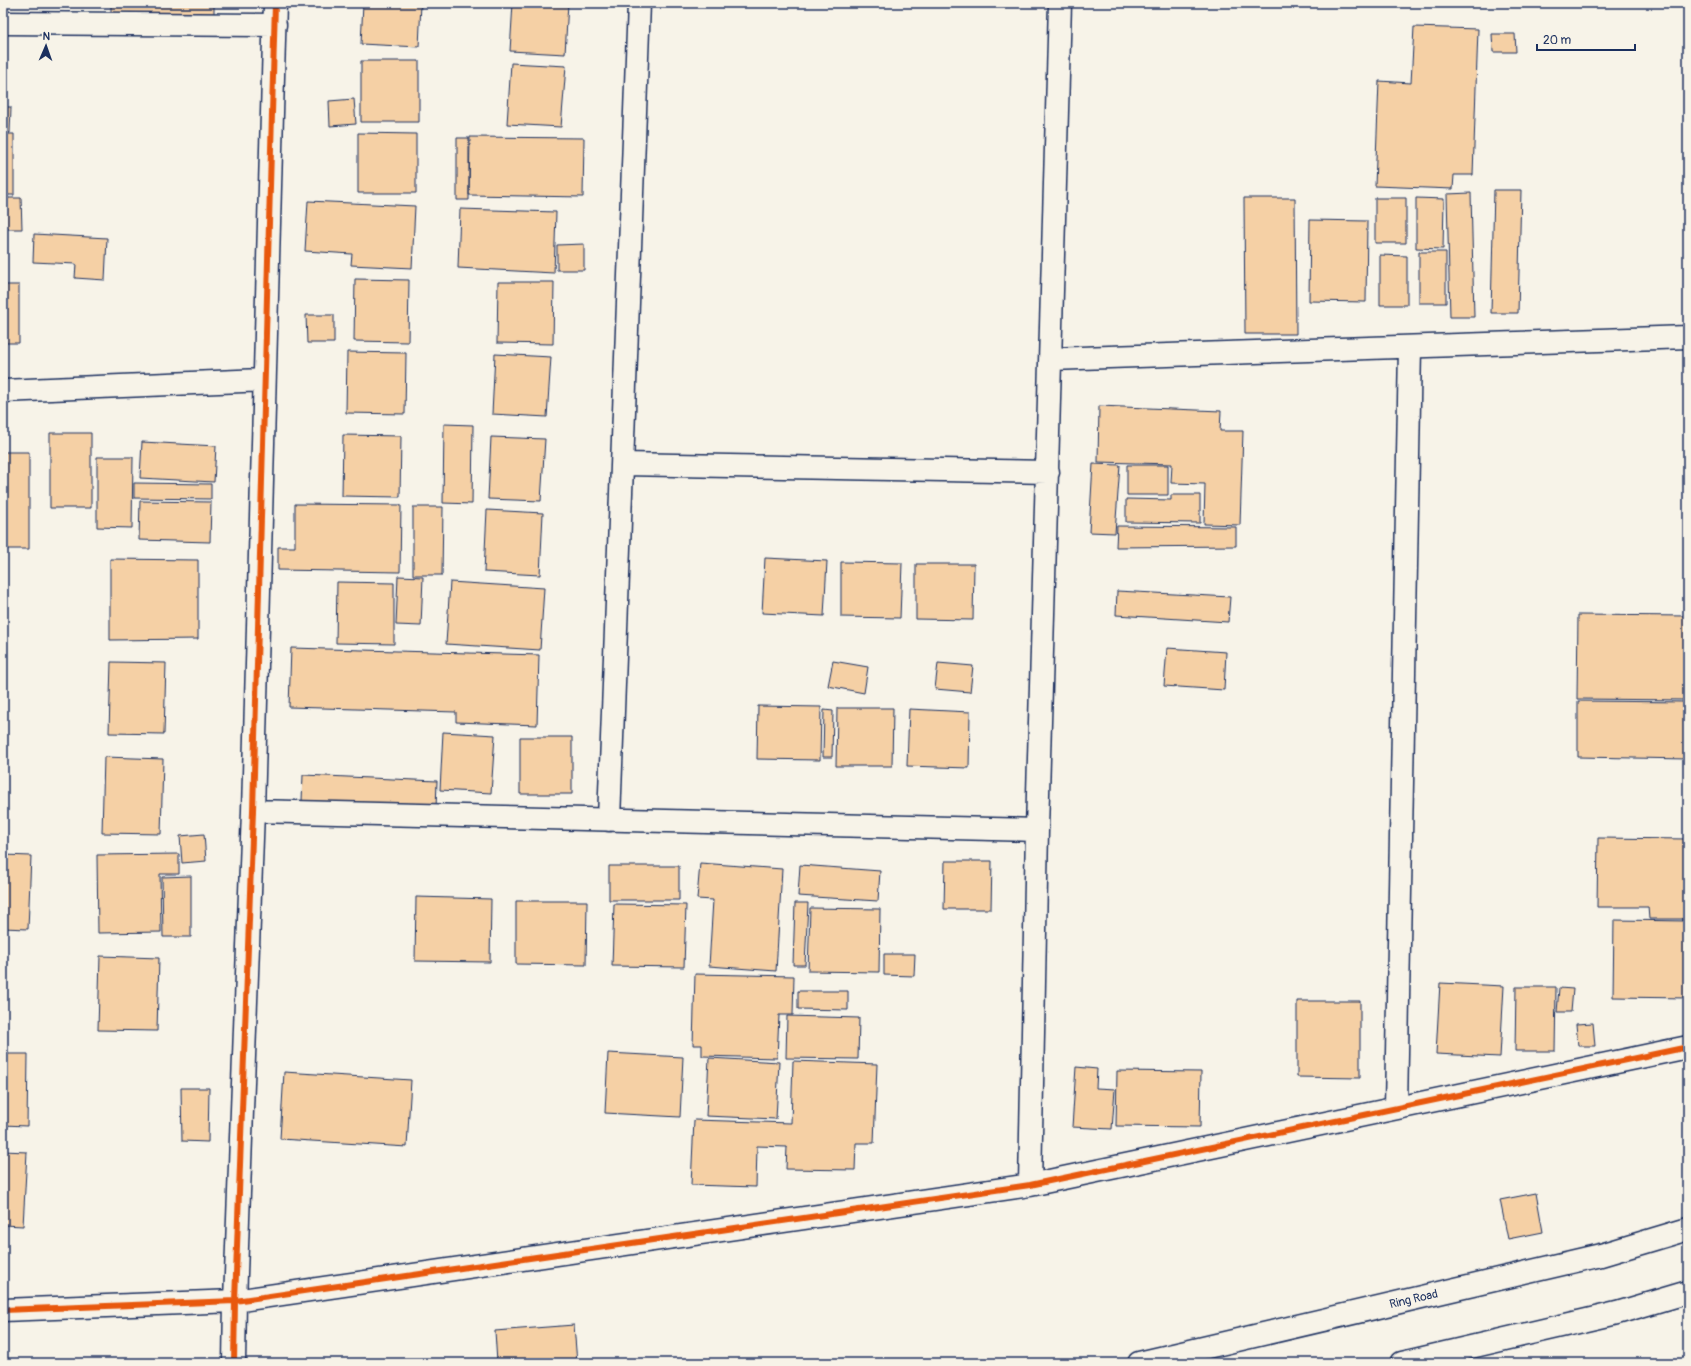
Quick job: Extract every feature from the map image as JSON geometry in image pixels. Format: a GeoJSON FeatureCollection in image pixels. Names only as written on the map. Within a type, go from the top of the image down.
{"type":"FeatureCollection","features":[{"type":"Feature","properties":{"kind":"street"},"geometry":{"type":"LineString","coordinates":[[234,1363],[253,812],[275,3]]}},
{"type":"Feature","properties":{"kind":"street"},"geometry":{"type":"LineString","coordinates":[[609,820],[639,3]]}},
{"type":"Feature","properties":{"kind":"street"},"geometry":{"type":"LineString","coordinates":[[1030,1185],[1037,830],[1060,3]]}},
{"type":"Feature","properties":{"kind":"street"},"geometry":{"type":"LineString","coordinates":[[3,23],[274,25]]}},
{"type":"Feature","properties":{"kind":"street"},"geometry":{"type":"LineString","coordinates":[[1051,359],[1688,337]]}},
{"type":"Feature","properties":{"kind":"street"},"geometry":{"type":"LineString","coordinates":[[1396,1108],[1410,347]]}},
{"type":"Feature","properties":{"kind":"street"},"geometry":{"type":"LineString","coordinates":[[3,391],[264,380]]}},
{"type":"Feature","properties":{"kind":"street"},"geometry":{"type":"LineString","coordinates":[[623,464],[1048,472]]}},
{"type":"Feature","properties":{"kind":"street"},"geometry":{"type":"LineString","coordinates":[[253,812],[1037,830]]}},
{"type":"Feature","properties":{"kind":"street"},"geometry":{"type":"LineString","coordinates":[[3,1310],[235,1301],[1030,1185],[1688,1047]]}},
{"type":"Feature","properties":{"kind":"street","name":"Ring Road"},"geometry":{"type":"LineString","coordinates":[[1138,1363],[1601,1255],[1688,1229]]}},
{"type":"Feature","properties":{"kind":"street"},"geometry":{"type":"LineString","coordinates":[[1402,1363],[1617,1313],[1688,1292]]}},
{"type":"Feature","properties":{"kind":"building"},"geometry":{"type":"Polygon","coordinates":[[[111,3],[214,3],[214,17],[111,16],[111,3]]]}},
{"type":"Feature","properties":{"kind":"building"},"geometry":{"type":"Polygon","coordinates":[[[363,3],[421,3],[419,47],[361,44],[363,3]]]}},
{"type":"Feature","properties":{"kind":"building"},"geometry":{"type":"Polygon","coordinates":[[[513,3],[568,3],[565,54],[510,51],[513,3]]]}},
{"type":"Feature","properties":{"kind":"building"},"geometry":{"type":"Polygon","coordinates":[[[1414,27],[1478,29],[1473,175],[1454,175],[1453,189],[1375,186],[1379,81],[1411,83],[1414,27]]]}},
{"type":"Feature","properties":{"kind":"building"},"geometry":{"type":"Polygon","coordinates":[[[1492,34],[1515,34],[1516,52],[1493,52],[1492,34]]]}},
{"type":"Feature","properties":{"kind":"building"},"geometry":{"type":"Polygon","coordinates":[[[361,61],[419,61],[419,122],[361,122],[361,61]]]}},
{"type":"Feature","properties":{"kind":"building"},"geometry":{"type":"Polygon","coordinates":[[[511,63],[566,66],[561,127],[507,124],[511,63]]]}},
{"type":"Feature","properties":{"kind":"building"},"geometry":{"type":"Polygon","coordinates":[[[354,99],[356,124],[330,126],[329,101],[354,99]]]}},
{"type":"Feature","properties":{"kind":"building"},"geometry":{"type":"Polygon","coordinates":[[[3,107],[11,107],[10,133],[3,132],[3,107]]]}},
{"type":"Feature","properties":{"kind":"building"},"geometry":{"type":"Polygon","coordinates":[[[358,133],[416,134],[416,193],[358,193],[358,133]]]}},
{"type":"Feature","properties":{"kind":"building"},"geometry":{"type":"Polygon","coordinates":[[[3,134],[14,134],[14,195],[3,195],[3,134]]]}},
{"type":"Feature","properties":{"kind":"building"},"geometry":{"type":"Polygon","coordinates":[[[470,137],[584,138],[583,197],[469,195],[470,137]]]}},
{"type":"Feature","properties":{"kind":"building"},"geometry":{"type":"Polygon","coordinates":[[[457,138],[469,138],[469,200],[457,200],[457,138]]]}},
{"type":"Feature","properties":{"kind":"building"},"geometry":{"type":"Polygon","coordinates":[[[1494,190],[1521,190],[1518,313],[1491,313],[1494,190]]]}},
{"type":"Feature","properties":{"kind":"building"},"geometry":{"type":"Polygon","coordinates":[[[1471,193],[1474,317],[1450,317],[1447,194],[1471,193]]]}},
{"type":"Feature","properties":{"kind":"building"},"geometry":{"type":"Polygon","coordinates":[[[3,198],[21,198],[22,229],[3,229],[3,198]]]}},
{"type":"Feature","properties":{"kind":"building"},"geometry":{"type":"Polygon","coordinates":[[[1244,198],[1295,198],[1296,334],[1245,334],[1244,198]]]}},
{"type":"Feature","properties":{"kind":"building"},"geometry":{"type":"Polygon","coordinates":[[[1375,198],[1406,198],[1406,243],[1375,243],[1375,198]]]}},
{"type":"Feature","properties":{"kind":"building"},"geometry":{"type":"Polygon","coordinates":[[[1416,198],[1444,199],[1443,249],[1416,248],[1416,198]]]}},
{"type":"Feature","properties":{"kind":"building"},"geometry":{"type":"Polygon","coordinates":[[[308,201],[415,206],[412,268],[351,265],[352,254],[305,251],[308,201]]]}},
{"type":"Feature","properties":{"kind":"building"},"geometry":{"type":"Polygon","coordinates":[[[460,209],[556,212],[554,273],[458,268],[460,209]]]}},
{"type":"Feature","properties":{"kind":"building"},"geometry":{"type":"Polygon","coordinates":[[[1310,220],[1367,221],[1366,302],[1309,301],[1310,220]]]}},
{"type":"Feature","properties":{"kind":"building"},"geometry":{"type":"Polygon","coordinates":[[[34,234],[107,238],[105,280],[75,278],[76,264],[33,262],[34,234]]]}},
{"type":"Feature","properties":{"kind":"building"},"geometry":{"type":"Polygon","coordinates":[[[584,244],[584,270],[557,270],[557,245],[584,244]]]}},
{"type":"Feature","properties":{"kind":"building"},"geometry":{"type":"Polygon","coordinates":[[[1419,252],[1446,252],[1446,303],[1419,303],[1419,252]]]}},
{"type":"Feature","properties":{"kind":"building"},"geometry":{"type":"Polygon","coordinates":[[[1380,255],[1407,256],[1407,305],[1380,305],[1380,255]]]}},
{"type":"Feature","properties":{"kind":"building"},"geometry":{"type":"Polygon","coordinates":[[[355,279],[409,280],[408,342],[354,341],[355,279]]]}},
{"type":"Feature","properties":{"kind":"building"},"geometry":{"type":"Polygon","coordinates":[[[498,282],[554,282],[553,344],[497,343],[498,282]]]}},
{"type":"Feature","properties":{"kind":"building"},"geometry":{"type":"Polygon","coordinates":[[[3,285],[19,285],[19,343],[3,343],[3,285]]]}},
{"type":"Feature","properties":{"kind":"building"},"geometry":{"type":"Polygon","coordinates":[[[306,315],[334,315],[334,343],[307,343],[306,315]]]}},
{"type":"Feature","properties":{"kind":"building"},"geometry":{"type":"Polygon","coordinates":[[[347,352],[406,353],[405,414],[346,413],[347,352]]]}},
{"type":"Feature","properties":{"kind":"building"},"geometry":{"type":"Polygon","coordinates":[[[495,354],[551,357],[547,417],[492,414],[495,354]]]}},
{"type":"Feature","properties":{"kind":"building"},"geometry":{"type":"Polygon","coordinates":[[[1099,406],[1221,411],[1220,431],[1243,431],[1240,525],[1204,524],[1205,484],[1171,483],[1172,464],[1098,462],[1099,406]]]}},
{"type":"Feature","properties":{"kind":"building"},"geometry":{"type":"Polygon","coordinates":[[[444,424],[473,425],[472,504],[443,503],[444,424]]]}},
{"type":"Feature","properties":{"kind":"building"},"geometry":{"type":"Polygon","coordinates":[[[50,433],[91,433],[91,508],[50,508],[50,433]]]}},
{"type":"Feature","properties":{"kind":"building"},"geometry":{"type":"Polygon","coordinates":[[[343,435],[401,436],[400,497],[342,496],[343,435]]]}},
{"type":"Feature","properties":{"kind":"building"},"geometry":{"type":"Polygon","coordinates":[[[491,437],[545,439],[541,501],[488,499],[491,437]]]}},
{"type":"Feature","properties":{"kind":"building"},"geometry":{"type":"Polygon","coordinates":[[[142,442],[216,446],[214,482],[140,478],[142,442]]]}},
{"type":"Feature","properties":{"kind":"building"},"geometry":{"type":"Polygon","coordinates":[[[3,452],[29,452],[29,549],[3,549],[3,452]]]}},
{"type":"Feature","properties":{"kind":"building"},"geometry":{"type":"Polygon","coordinates":[[[97,457],[133,457],[132,528],[97,527],[97,457]]]}},
{"type":"Feature","properties":{"kind":"building"},"geometry":{"type":"Polygon","coordinates":[[[1093,464],[1120,465],[1115,533],[1089,532],[1093,464]]]}},
{"type":"Feature","properties":{"kind":"building"},"geometry":{"type":"Polygon","coordinates":[[[1127,465],[1168,465],[1168,495],[1127,495],[1127,465]]]}},
{"type":"Feature","properties":{"kind":"building"},"geometry":{"type":"Polygon","coordinates":[[[134,483],[211,484],[211,499],[134,498],[134,483]]]}},
{"type":"Feature","properties":{"kind":"building"},"geometry":{"type":"Polygon","coordinates":[[[1171,495],[1200,495],[1200,523],[1126,522],[1126,499],[1171,500],[1171,495]]]}},
{"type":"Feature","properties":{"kind":"building"},"geometry":{"type":"Polygon","coordinates":[[[140,501],[211,502],[210,542],[139,540],[140,501]]]}},
{"type":"Feature","properties":{"kind":"building"},"geometry":{"type":"Polygon","coordinates":[[[295,504],[401,505],[400,572],[278,570],[278,547],[295,547],[295,504]]]}},
{"type":"Feature","properties":{"kind":"building"},"geometry":{"type":"Polygon","coordinates":[[[413,507],[443,507],[442,575],[413,575],[413,507]]]}},
{"type":"Feature","properties":{"kind":"building"},"geometry":{"type":"Polygon","coordinates":[[[487,510],[543,513],[540,575],[484,572],[487,510]]]}},
{"type":"Feature","properties":{"kind":"building"},"geometry":{"type":"Polygon","coordinates":[[[1117,526],[1236,527],[1236,546],[1116,547],[1117,526]]]}},
{"type":"Feature","properties":{"kind":"building"},"geometry":{"type":"Polygon","coordinates":[[[765,558],[827,561],[824,616],[762,613],[765,558]]]}},
{"type":"Feature","properties":{"kind":"building"},"geometry":{"type":"Polygon","coordinates":[[[110,559],[198,560],[198,639],[110,640],[110,559]]]}},
{"type":"Feature","properties":{"kind":"building"},"geometry":{"type":"Polygon","coordinates":[[[841,562],[902,563],[900,618],[841,617],[841,562]]]}},
{"type":"Feature","properties":{"kind":"building"},"geometry":{"type":"Polygon","coordinates":[[[916,564],[974,564],[973,620],[916,619],[916,564]]]}},
{"type":"Feature","properties":{"kind":"building"},"geometry":{"type":"Polygon","coordinates":[[[398,576],[423,577],[421,626],[396,625],[398,576]]]}},
{"type":"Feature","properties":{"kind":"building"},"geometry":{"type":"Polygon","coordinates":[[[337,582],[394,583],[394,644],[336,643],[337,582]]]}},
{"type":"Feature","properties":{"kind":"building"},"geometry":{"type":"Polygon","coordinates":[[[450,582],[544,588],[540,650],[446,644],[450,582]]]}},
{"type":"Feature","properties":{"kind":"building"},"geometry":{"type":"Polygon","coordinates":[[[1117,591],[1230,597],[1228,622],[1116,615],[1117,591]]]}},
{"type":"Feature","properties":{"kind":"building"},"geometry":{"type":"Polygon","coordinates":[[[1578,615],[1688,616],[1688,700],[1577,699],[1578,615]]]}},
{"type":"Feature","properties":{"kind":"building"},"geometry":{"type":"Polygon","coordinates":[[[291,648],[539,655],[537,725],[456,722],[456,712],[289,707],[291,648]]]}},
{"type":"Feature","properties":{"kind":"building"},"geometry":{"type":"Polygon","coordinates":[[[1167,648],[1226,652],[1224,690],[1164,686],[1167,648]]]}},
{"type":"Feature","properties":{"kind":"building"},"geometry":{"type":"Polygon","coordinates":[[[833,661],[868,667],[864,693],[828,686],[833,661]]]}},
{"type":"Feature","properties":{"kind":"building"},"geometry":{"type":"Polygon","coordinates":[[[111,662],[166,663],[164,734],[109,733],[111,662]]]}},
{"type":"Feature","properties":{"kind":"building"},"geometry":{"type":"Polygon","coordinates":[[[938,663],[973,666],[970,692],[935,689],[938,663]]]}},
{"type":"Feature","properties":{"kind":"building"},"geometry":{"type":"Polygon","coordinates":[[[1578,701],[1688,702],[1688,759],[1578,757],[1578,701]]]}},
{"type":"Feature","properties":{"kind":"building"},"geometry":{"type":"Polygon","coordinates":[[[758,706],[821,707],[820,760],[757,759],[758,706]]]}},
{"type":"Feature","properties":{"kind":"building"},"geometry":{"type":"Polygon","coordinates":[[[837,708],[893,708],[892,766],[836,766],[837,708]]]}},
{"type":"Feature","properties":{"kind":"building"},"geometry":{"type":"Polygon","coordinates":[[[909,709],[970,712],[969,768],[907,766],[909,709]]]}},
{"type":"Feature","properties":{"kind":"building"},"geometry":{"type":"Polygon","coordinates":[[[824,710],[833,711],[832,757],[823,757],[824,710]]]}},
{"type":"Feature","properties":{"kind":"building"},"geometry":{"type":"Polygon","coordinates":[[[443,732],[495,735],[491,793],[440,790],[443,732]]]}},
{"type":"Feature","properties":{"kind":"building"},"geometry":{"type":"Polygon","coordinates":[[[520,737],[572,737],[572,794],[520,794],[520,737]]]}},
{"type":"Feature","properties":{"kind":"building"},"geometry":{"type":"Polygon","coordinates":[[[104,757],[163,759],[161,834],[102,833],[104,757]]]}},
{"type":"Feature","properties":{"kind":"building"},"geometry":{"type":"Polygon","coordinates":[[[303,775],[437,781],[436,808],[302,801],[303,775]]]}},
{"type":"Feature","properties":{"kind":"building"},"geometry":{"type":"Polygon","coordinates":[[[204,834],[206,861],[182,863],[180,836],[204,834]]]}},
{"type":"Feature","properties":{"kind":"building"},"geometry":{"type":"Polygon","coordinates":[[[1598,838],[1688,839],[1688,919],[1649,919],[1648,907],[1597,907],[1598,838]]]}},
{"type":"Feature","properties":{"kind":"building"},"geometry":{"type":"Polygon","coordinates":[[[179,854],[179,874],[160,874],[161,932],[98,933],[97,855],[179,854]]]}},
{"type":"Feature","properties":{"kind":"building"},"geometry":{"type":"Polygon","coordinates":[[[3,855],[31,856],[28,929],[3,928],[3,855]]]}},
{"type":"Feature","properties":{"kind":"building"},"geometry":{"type":"Polygon","coordinates":[[[945,861],[992,861],[991,909],[944,909],[945,861]]]}},
{"type":"Feature","properties":{"kind":"building"},"geometry":{"type":"Polygon","coordinates":[[[700,863],[782,869],[776,971],[709,966],[713,900],[697,899],[700,863]]]}},
{"type":"Feature","properties":{"kind":"building"},"geometry":{"type":"Polygon","coordinates":[[[800,865],[880,871],[878,901],[798,896],[800,865]]]}},
{"type":"Feature","properties":{"kind":"building"},"geometry":{"type":"Polygon","coordinates":[[[609,866],[679,866],[679,900],[609,900],[609,866]]]}},
{"type":"Feature","properties":{"kind":"building"},"geometry":{"type":"Polygon","coordinates":[[[191,876],[191,937],[163,937],[162,877],[191,876]]]}},
{"type":"Feature","properties":{"kind":"building"},"geometry":{"type":"Polygon","coordinates":[[[416,897],[491,899],[490,962],[415,961],[416,897]]]}},
{"type":"Feature","properties":{"kind":"building"},"geometry":{"type":"Polygon","coordinates":[[[516,901],[587,901],[586,965],[516,964],[516,901]]]}},
{"type":"Feature","properties":{"kind":"building"},"geometry":{"type":"Polygon","coordinates":[[[795,903],[808,903],[805,965],[793,965],[795,903]]]}},
{"type":"Feature","properties":{"kind":"building"},"geometry":{"type":"Polygon","coordinates":[[[614,904],[686,905],[684,967],[612,966],[614,904]]]}},
{"type":"Feature","properties":{"kind":"building"},"geometry":{"type":"Polygon","coordinates":[[[810,908],[880,909],[879,972],[808,971],[810,908]]]}},
{"type":"Feature","properties":{"kind":"building"},"geometry":{"type":"Polygon","coordinates":[[[1614,920],[1688,921],[1688,998],[1613,997],[1614,920]]]}},
{"type":"Feature","properties":{"kind":"building"},"geometry":{"type":"Polygon","coordinates":[[[884,954],[915,954],[914,976],[884,975],[884,954]]]}},
{"type":"Feature","properties":{"kind":"building"},"geometry":{"type":"Polygon","coordinates":[[[100,956],[159,958],[157,1031],[98,1030],[100,956]]]}},
{"type":"Feature","properties":{"kind":"building"},"geometry":{"type":"Polygon","coordinates":[[[695,974],[794,976],[793,1015],[779,1015],[777,1058],[702,1056],[702,1045],[693,1045],[695,974]]]}},
{"type":"Feature","properties":{"kind":"building"},"geometry":{"type":"Polygon","coordinates":[[[1440,983],[1504,986],[1500,1057],[1436,1054],[1440,983]]]}},
{"type":"Feature","properties":{"kind":"building"},"geometry":{"type":"Polygon","coordinates":[[[1516,987],[1556,987],[1555,1051],[1515,1051],[1516,987]]]}},
{"type":"Feature","properties":{"kind":"building"},"geometry":{"type":"Polygon","coordinates":[[[1559,988],[1573,989],[1571,1012],[1557,1012],[1559,988]]]}},
{"type":"Feature","properties":{"kind":"building"},"geometry":{"type":"Polygon","coordinates":[[[798,991],[848,991],[848,1010],[798,1009],[798,991]]]}},
{"type":"Feature","properties":{"kind":"building"},"geometry":{"type":"Polygon","coordinates":[[[1297,1001],[1360,1001],[1360,1078],[1297,1077],[1297,1001]]]}},
{"type":"Feature","properties":{"kind":"building"},"geometry":{"type":"Polygon","coordinates":[[[787,1016],[859,1018],[858,1059],[786,1058],[787,1016]]]}},
{"type":"Feature","properties":{"kind":"building"},"geometry":{"type":"Polygon","coordinates":[[[1593,1023],[1595,1046],[1578,1046],[1576,1024],[1593,1023]]]}},
{"type":"Feature","properties":{"kind":"building"},"geometry":{"type":"Polygon","coordinates":[[[608,1053],[683,1057],[680,1117],[605,1113],[608,1053]]]}},
{"type":"Feature","properties":{"kind":"building"},"geometry":{"type":"Polygon","coordinates":[[[3,1054],[28,1054],[27,1126],[3,1125],[3,1054]]]}},
{"type":"Feature","properties":{"kind":"building"},"geometry":{"type":"Polygon","coordinates":[[[709,1058],[779,1062],[776,1119],[706,1116],[709,1058]]]}},
{"type":"Feature","properties":{"kind":"building"},"geometry":{"type":"Polygon","coordinates":[[[793,1061],[877,1064],[874,1143],[856,1143],[855,1170],[786,1169],[787,1147],[757,1146],[756,1187],[691,1185],[694,1120],[791,1123],[793,1061]]]}},
{"type":"Feature","properties":{"kind":"building"},"geometry":{"type":"Polygon","coordinates":[[[1076,1067],[1097,1069],[1096,1088],[1115,1089],[1112,1129],[1072,1127],[1076,1067]]]}},
{"type":"Feature","properties":{"kind":"building"},"geometry":{"type":"Polygon","coordinates":[[[1117,1071],[1201,1072],[1200,1127],[1116,1126],[1117,1071]]]}},
{"type":"Feature","properties":{"kind":"building"},"geometry":{"type":"Polygon","coordinates":[[[284,1072],[411,1080],[407,1147],[280,1139],[284,1072]]]}},
{"type":"Feature","properties":{"kind":"building"},"geometry":{"type":"Polygon","coordinates":[[[181,1088],[209,1088],[208,1142],[182,1141],[181,1088]]]}},
{"type":"Feature","properties":{"kind":"building"},"geometry":{"type":"Polygon","coordinates":[[[3,1151],[27,1152],[23,1226],[3,1225],[3,1151]]]}},
{"type":"Feature","properties":{"kind":"building"},"geometry":{"type":"Polygon","coordinates":[[[1536,1193],[1543,1232],[1508,1239],[1500,1200],[1536,1193]]]}},
{"type":"Feature","properties":{"kind":"building"},"geometry":{"type":"Polygon","coordinates":[[[574,1325],[577,1363],[497,1363],[495,1331],[574,1325]]]}},
{"type":"Feature","properties":{"kind":"cycle path"},"geometry":{"type":"LineString","coordinates":[[234,1363],[253,811],[275,3]]}},
{"type":"Feature","properties":{"kind":"cycle path"},"geometry":{"type":"LineString","coordinates":[[3,1310],[235,1301],[1030,1185],[1688,1047]]}}]}
